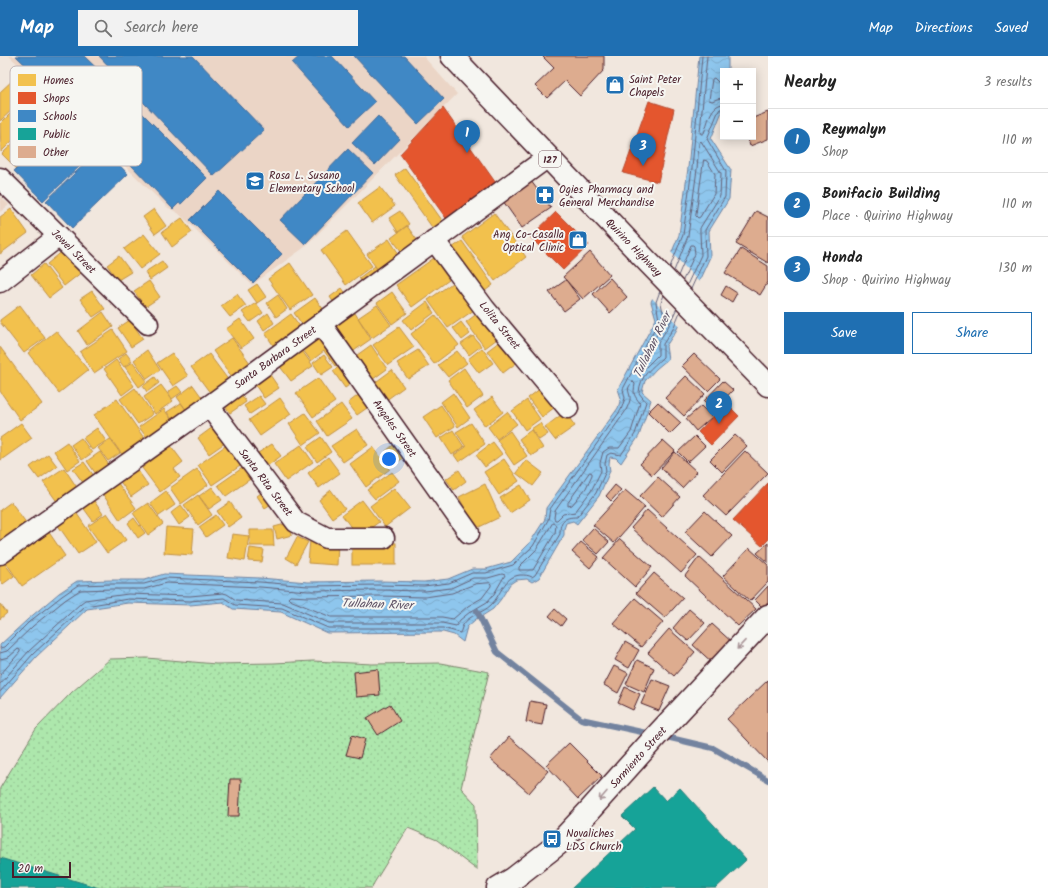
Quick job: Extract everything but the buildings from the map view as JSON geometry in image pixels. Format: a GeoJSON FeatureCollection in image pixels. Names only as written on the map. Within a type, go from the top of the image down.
{"type":"FeatureCollection","features":[{"type":"Feature","properties":{"kind":"main road","name":"Quirino Highway"},"geometry":{"type":"LineString","coordinates":[[452,56],[648,262],[768,385]]}},
{"type":"Feature","properties":{"kind":"main road","name":"Sarmiento Street"},"geometry":{"type":"LineString","coordinates":[[512,885],[558,844],[768,616]]}},
{"type":"Feature","properties":{"kind":"street","name":"Santa Barbara Street"},"geometry":{"type":"LineString","coordinates":[[0,554],[209,406],[548,157]]}},
{"type":"Feature","properties":{"kind":"street","name":"Jewel Street"},"geometry":{"type":"LineString","coordinates":[[0,178],[148,324]]}},
{"type":"Feature","properties":{"kind":"street"},"geometry":{"type":"LineString","coordinates":[[0,282],[59,236]]}},
{"type":"Feature","properties":{"kind":"street","name":"Lolita Street"},"geometry":{"type":"LineString","coordinates":[[434,240],[485,309],[568,408]]}},
{"type":"Feature","properties":{"kind":"street","name":"Angeles Street"},"geometry":{"type":"LineString","coordinates":[[321,324],[469,533]]}},
{"type":"Feature","properties":{"kind":"street","name":"Santa Rita Street"},"geometry":{"type":"LineString","coordinates":[[209,406],[296,522],[327,538],[384,538]]}},
{"type":"Feature","properties":{"kind":"shaded area","name":"Rosa L. Susano Elementary School"},"geometry":{"type":"Polygon","coordinates":[[[9,56],[423,56],[457,94],[305,247],[252,285],[188,222],[178,213],[167,207],[125,166],[142,166],[142,66],[20,66],[9,56]]]}},
{"type":"Feature","properties":{"kind":"shaded area"},"geometry":{"type":"Polygon","coordinates":[[[0,196],[9,205],[0,212],[0,196]]]}},
{"type":"Feature","properties":{"kind":"green space"},"geometry":{"type":"Polygon","coordinates":[[[147,658],[216,664],[313,661],[372,664],[440,663],[489,672],[461,788],[476,804],[477,870],[437,840],[408,828],[372,888],[95,888],[0,861],[0,788],[36,729],[72,692],[110,659],[147,658]]]}},
{"type":"Feature","properties":{"kind":"water","name":"Tullahan River"},"geometry":{"type":"Polygon","coordinates":[[[699,56],[728,56],[728,68],[720,68],[720,116],[711,139],[731,170],[729,199],[709,231],[710,257],[676,331],[666,346],[668,359],[645,381],[642,392],[651,400],[639,436],[621,463],[616,458],[610,457],[610,471],[599,496],[577,524],[573,521],[566,523],[564,535],[539,578],[532,582],[527,579],[516,580],[510,584],[493,609],[476,619],[467,627],[463,642],[454,635],[443,632],[327,633],[281,612],[233,609],[223,602],[190,605],[128,603],[87,609],[36,657],[0,698],[0,645],[59,593],[77,581],[144,580],[164,574],[260,578],[308,582],[424,582],[448,579],[472,569],[486,569],[511,562],[529,544],[545,519],[546,508],[618,408],[621,398],[618,389],[656,319],[651,302],[679,235],[688,168],[699,56]]]}},
{"type":"Feature","properties":{"kind":"pier"},"geometry":{"type":"Polygon","coordinates":[[[670,251],[700,283],[680,327],[651,297],[670,251]]]}},
{"type":"Feature","properties":{"kind":"waterway"},"geometry":{"type":"LineString","coordinates":[[477,611],[497,652],[581,719],[651,734]]}},
{"type":"Feature","properties":{"kind":"waterway"},"geometry":{"type":"LineString","coordinates":[[662,736],[713,748],[768,780]]}},
{"type":"Feature","properties":{"kind":"place","name":"Saint Peter Chapels"},"geometry":{"type":"Point","coordinates":[615,85]}},
{"type":"Feature","properties":{"kind":"place","name":"Reymalyn"},"geometry":{"type":"Point","coordinates":[467,153]}},
{"type":"Feature","properties":{"kind":"place","name":"Honda"},"geometry":{"type":"Point","coordinates":[643,166]}},
{"type":"Feature","properties":{"kind":"place","name":"Rosa L. Susano Elementary School"},"geometry":{"type":"Point","coordinates":[255,181]}},
{"type":"Feature","properties":{"kind":"place","name":"Ogies Pharmacy and General Merchandise"},"geometry":{"type":"Point","coordinates":[545,195]}},
{"type":"Feature","properties":{"kind":"place","name":"Ang Co-Casalla Optical Clinic"},"geometry":{"type":"Point","coordinates":[578,240]}},
{"type":"Feature","properties":{"kind":"place","name":"Bonifacio Building"},"geometry":{"type":"Point","coordinates":[719,424]}},
{"type":"Feature","properties":{"kind":"place","name":"Novaliches LDS Church"},"geometry":{"type":"Point","coordinates":[552,839]}}]}
